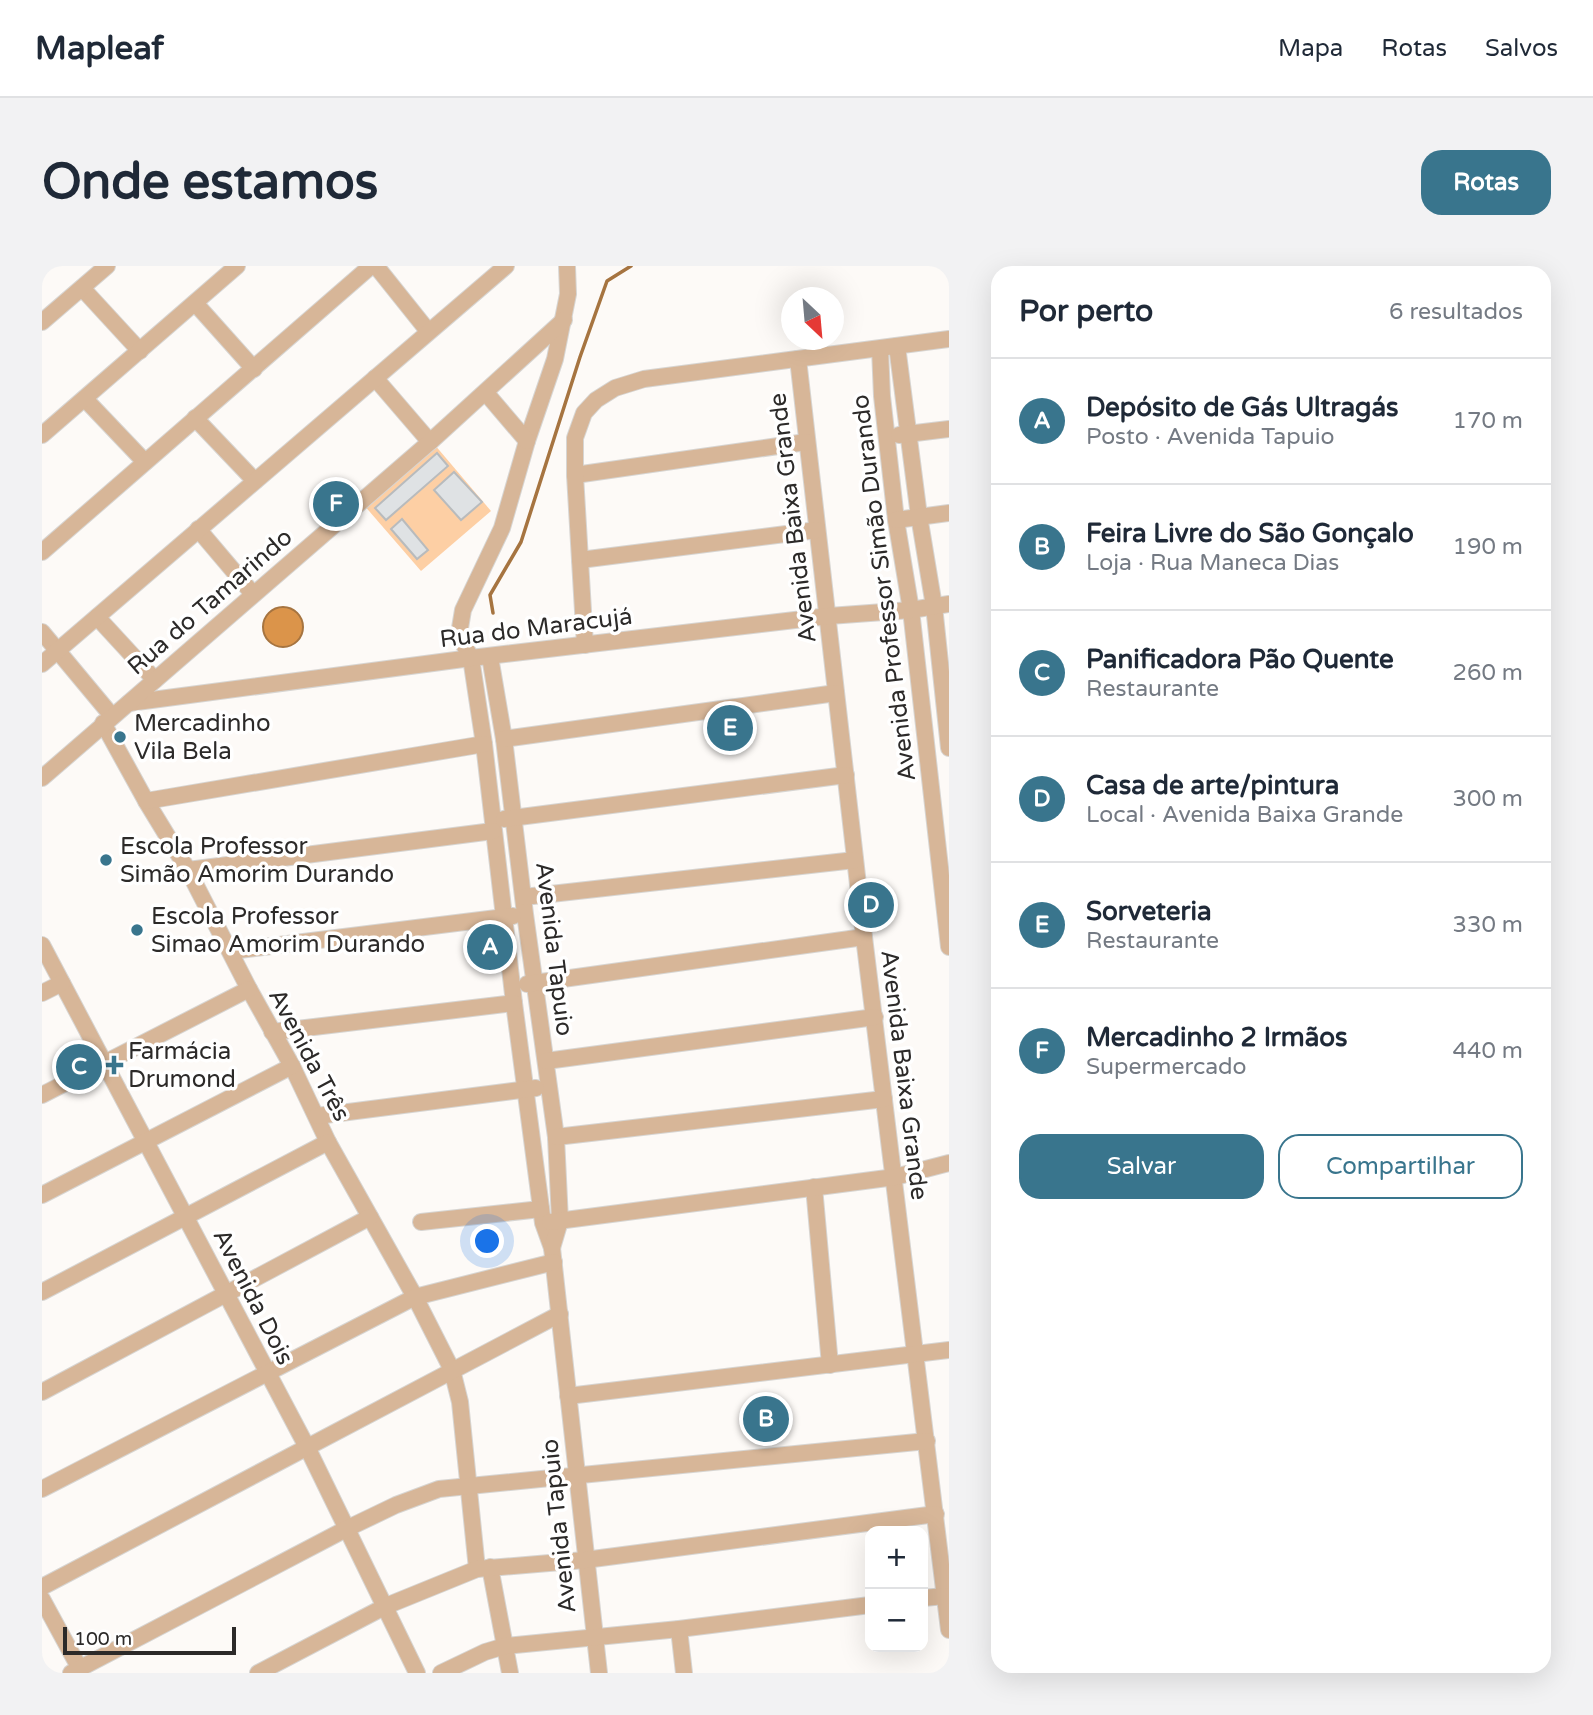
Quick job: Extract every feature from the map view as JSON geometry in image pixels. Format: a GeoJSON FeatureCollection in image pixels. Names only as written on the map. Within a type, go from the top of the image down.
{"type":"FeatureCollection","features":[{"type":"Feature","properties":{"kind":"street"},"geometry":{"type":"LineString","coordinates":[[42,322],[107,266]]}},
{"type":"Feature","properties":{"kind":"street"},"geometry":{"type":"LineString","coordinates":[[42,435],[237,266]]}},
{"type":"Feature","properties":{"kind":"street"},"geometry":{"type":"LineString","coordinates":[[42,552],[370,266]]}},
{"type":"Feature","properties":{"kind":"street"},"geometry":{"type":"LineString","coordinates":[[376,266],[428,331]]}},
{"type":"Feature","properties":{"kind":"street"},"geometry":{"type":"LineString","coordinates":[[42,664],[506,266]]}},
{"type":"Feature","properties":{"kind":"street","name":"Avenida Tapuio"},"geometry":{"type":"LineString","coordinates":[[567,266],[568,294],[555,359],[527,441],[502,528],[460,619],[462,640],[471,658],[484,744],[542,1216],[553,1255],[599,1673]]}},
{"type":"Feature","properties":{"kind":"street"},"geometry":{"type":"LineString","coordinates":[[82,288],[141,351]]}},
{"type":"Feature","properties":{"kind":"street"},"geometry":{"type":"LineString","coordinates":[[195,303],[254,369]]}},
{"type":"Feature","properties":{"kind":"street","name":"Rua do Tamarindo"},"geometry":{"type":"LineString","coordinates":[[42,778],[486,393],[564,320]]}},
{"type":"Feature","properties":{"kind":"street"},"geometry":{"type":"LineString","coordinates":[[585,645],[575,438],[584,413],[607,392],[644,379],[949,339]]}},
{"type":"Feature","properties":{"kind":"street","name":"Avenida Professor Simão Durando"},"geometry":{"type":"LineString","coordinates":[[897,346],[919,516],[942,605],[949,748]]}},
{"type":"Feature","properties":{"kind":"street","name":"Avenida Professor Simão Durando"},"geometry":{"type":"LineString","coordinates":[[880,349],[896,520],[911,610],[949,947]]}},
{"type":"Feature","properties":{"kind":"street","name":"Avenida Baixa Grande"},"geometry":{"type":"LineString","coordinates":[[797,359],[829,616],[864,937],[949,1630]]}},
{"type":"Feature","properties":{"kind":"street"},"geometry":{"type":"LineString","coordinates":[[375,377],[430,442]]}},
{"type":"Feature","properties":{"kind":"street"},"geometry":{"type":"LineString","coordinates":[[486,393],[527,441]]}},
{"type":"Feature","properties":{"kind":"street"},"geometry":{"type":"LineString","coordinates":[[85,399],[145,463]]}},
{"type":"Feature","properties":{"kind":"street"},"geometry":{"type":"LineString","coordinates":[[195,418],[254,481]]}},
{"type":"Feature","properties":{"kind":"street"},"geometry":{"type":"LineString","coordinates":[[887,436],[949,429]]}},
{"type":"Feature","properties":{"kind":"street"},"geometry":{"type":"LineString","coordinates":[[575,475],[806,442]]}},
{"type":"Feature","properties":{"kind":"street"},"geometry":{"type":"LineString","coordinates":[[896,520],[949,513]]}},
{"type":"Feature","properties":{"kind":"street"},"geometry":{"type":"LineString","coordinates":[[198,529],[253,594]]}},
{"type":"Feature","properties":{"kind":"street"},"geometry":{"type":"LineString","coordinates":[[580,561],[817,530]]}},
{"type":"Feature","properties":{"kind":"street","name":"Rua do Maracujá"},"geometry":{"type":"LineString","coordinates":[[129,703],[471,658],[942,605]]}},
{"type":"Feature","properties":{"kind":"street"},"geometry":{"type":"LineString","coordinates":[[97,617],[155,680]]}},
{"type":"Feature","properties":{"kind":"street","name":"Avenida Três"},"geometry":{"type":"LineString","coordinates":[[42,632],[108,720],[146,801],[188,870],[292,1066],[328,1142],[415,1297],[452,1370],[460,1402],[468,1485],[483,1568],[510,1673]]}},
{"type":"Feature","properties":{"kind":"street"},"geometry":{"type":"LineString","coordinates":[[915,646],[943,642]]}},
{"type":"Feature","properties":{"kind":"street","name":"Avenida Tapuio"},"geometry":{"type":"LineString","coordinates":[[490,657],[515,817],[525,914],[556,1137],[560,1222],[553,1255]]}},
{"type":"Feature","properties":{"kind":"street"},"geometry":{"type":"LineString","coordinates":[[504,739],[836,693]]}},
{"type":"Feature","properties":{"kind":"street"},"geometry":{"type":"LineString","coordinates":[[146,801],[484,744]]}},
{"type":"Feature","properties":{"kind":"street"},"geometry":{"type":"LineString","coordinates":[[188,870],[492,826],[515,817],[846,775]]}},
{"type":"Feature","properties":{"kind":"street"},"geometry":{"type":"LineString","coordinates":[[524,897],[855,860]]}},
{"type":"Feature","properties":{"kind":"street"},"geometry":{"type":"LineString","coordinates":[[231,951],[525,914]]}},
{"type":"Feature","properties":{"kind":"street"},"geometry":{"type":"LineString","coordinates":[[513,985],[864,937]]}},
{"type":"Feature","properties":{"kind":"street","name":"Avenida Dois"},"geometry":{"type":"LineString","coordinates":[[42,945],[308,1449],[418,1673]]}},
{"type":"Feature","properties":{"kind":"street"},"geometry":{"type":"LineString","coordinates":[[42,993],[62,983]]}},
{"type":"Feature","properties":{"kind":"street"},"geometry":{"type":"LineString","coordinates":[[42,1095],[249,989]]}},
{"type":"Feature","properties":{"kind":"street"},"geometry":{"type":"LineString","coordinates":[[272,1032],[514,1003]]}},
{"type":"Feature","properties":{"kind":"street"},"geometry":{"type":"LineString","coordinates":[[545,1060],[875,1017]]}},
{"type":"Feature","properties":{"kind":"street"},"geometry":{"type":"LineString","coordinates":[[42,1195],[292,1066]]}},
{"type":"Feature","properties":{"kind":"street"},"geometry":{"type":"LineString","coordinates":[[317,1116],[549,1087]]}},
{"type":"Feature","properties":{"kind":"street"},"geometry":{"type":"LineString","coordinates":[[556,1137],[884,1099]]}},
{"type":"Feature","properties":{"kind":"street"},"geometry":{"type":"LineString","coordinates":[[42,1292],[328,1142]]}},
{"type":"Feature","properties":{"kind":"street"},"geometry":{"type":"LineString","coordinates":[[421,1222],[542,1216],[560,1222],[895,1177],[949,1163]]}},
{"type":"Feature","properties":{"kind":"street"},"geometry":{"type":"LineString","coordinates":[[814,1187],[830,1365]]}},
{"type":"Feature","properties":{"kind":"street"},"geometry":{"type":"LineString","coordinates":[[42,1392],[370,1217]]}},
{"type":"Feature","properties":{"kind":"street"},"geometry":{"type":"LineString","coordinates":[[42,1489],[415,1297],[553,1255]]}},
{"type":"Feature","properties":{"kind":"street"},"geometry":{"type":"LineString","coordinates":[[42,1587],[560,1314]]}},
{"type":"Feature","properties":{"kind":"street"},"geometry":{"type":"LineString","coordinates":[[568,1396],[949,1350]]}},
{"type":"Feature","properties":{"kind":"street"},"geometry":{"type":"LineString","coordinates":[[42,1599],[76,1671],[346,1529],[412,1498],[439,1489],[927,1441]]}},
{"type":"Feature","properties":{"kind":"street"},"geometry":{"type":"LineString","coordinates":[[258,1673],[386,1606],[483,1568],[585,1560],[936,1514]]}},
{"type":"Feature","properties":{"kind":"street"},"geometry":{"type":"LineString","coordinates":[[928,1598],[945,1596]]}},
{"type":"Feature","properties":{"kind":"street"},"geometry":{"type":"LineString","coordinates":[[441,1673],[485,1652],[505,1646],[679,1629],[865,1606]]}},
{"type":"Feature","properties":{"kind":"street"},"geometry":{"type":"LineString","coordinates":[[679,1629],[684,1673]]}},
{"type":"Feature","properties":{"kind":"shaded area"},"geometry":{"type":"Polygon","coordinates":[[[434,444],[491,511],[421,571],[363,504],[434,444]]]}},
{"type":"Feature","properties":{"kind":"shaded area"},"geometry":{"type":"Polygon","coordinates":[[[283,607],[291,608],[297,613],[302,619],[302,635],[297,641],[291,646],[283,647],[275,646],[269,641],[264,635],[263,627],[264,619],[269,613],[275,608],[283,607]]]}},
{"type":"Feature","properties":{"kind":"building"},"geometry":{"type":"Polygon","coordinates":[[[437,453],[448,466],[386,520],[375,508],[437,453]]]}},
{"type":"Feature","properties":{"kind":"building"},"geometry":{"type":"Polygon","coordinates":[[[454,472],[482,502],[461,520],[434,490],[454,472]]]}},
{"type":"Feature","properties":{"kind":"building"},"geometry":{"type":"Polygon","coordinates":[[[402,519],[428,550],[417,559],[391,529],[402,519]]]}},
{"type":"Feature","properties":{"kind":"waterway"},"geometry":{"type":"LineString","coordinates":[[493,613],[490,595],[521,542],[607,281],[631,266]]}},
{"type":"Feature","properties":{"kind":"place","name":"Mercadinho 2 Irmãos"},"geometry":{"type":"Point","coordinates":[336,504]}},
{"type":"Feature","properties":{"kind":"place","name":"Sorveteria"},"geometry":{"type":"Point","coordinates":[730,728]}},
{"type":"Feature","properties":{"kind":"place","name":"Mercadinho Vila Bela"},"geometry":{"type":"Point","coordinates":[120,737]}},
{"type":"Feature","properties":{"kind":"place","name":"Escola Professor Simão Amorim Durando"},"geometry":{"type":"Point","coordinates":[106,860]}},
{"type":"Feature","properties":{"kind":"place","name":"Casa de arte/pintura"},"geometry":{"type":"Point","coordinates":[871,905]}},
{"type":"Feature","properties":{"kind":"place","name":"Escola Professor Simao Amorim Durando"},"geometry":{"type":"Point","coordinates":[137,930]}},
{"type":"Feature","properties":{"kind":"place","name":"Depósito de Gás Ultragás"},"geometry":{"type":"Point","coordinates":[490,947]}},
{"type":"Feature","properties":{"kind":"place","name":"Farmácia Drumond"},"geometry":{"type":"Point","coordinates":[114,1065]}},
{"type":"Feature","properties":{"kind":"place","name":"Panificadora Pão Quente"},"geometry":{"type":"Point","coordinates":[79,1067]}},
{"type":"Feature","properties":{"kind":"place","name":"Feira Livre do São Gonçalo"},"geometry":{"type":"Point","coordinates":[766,1419]}}]}
